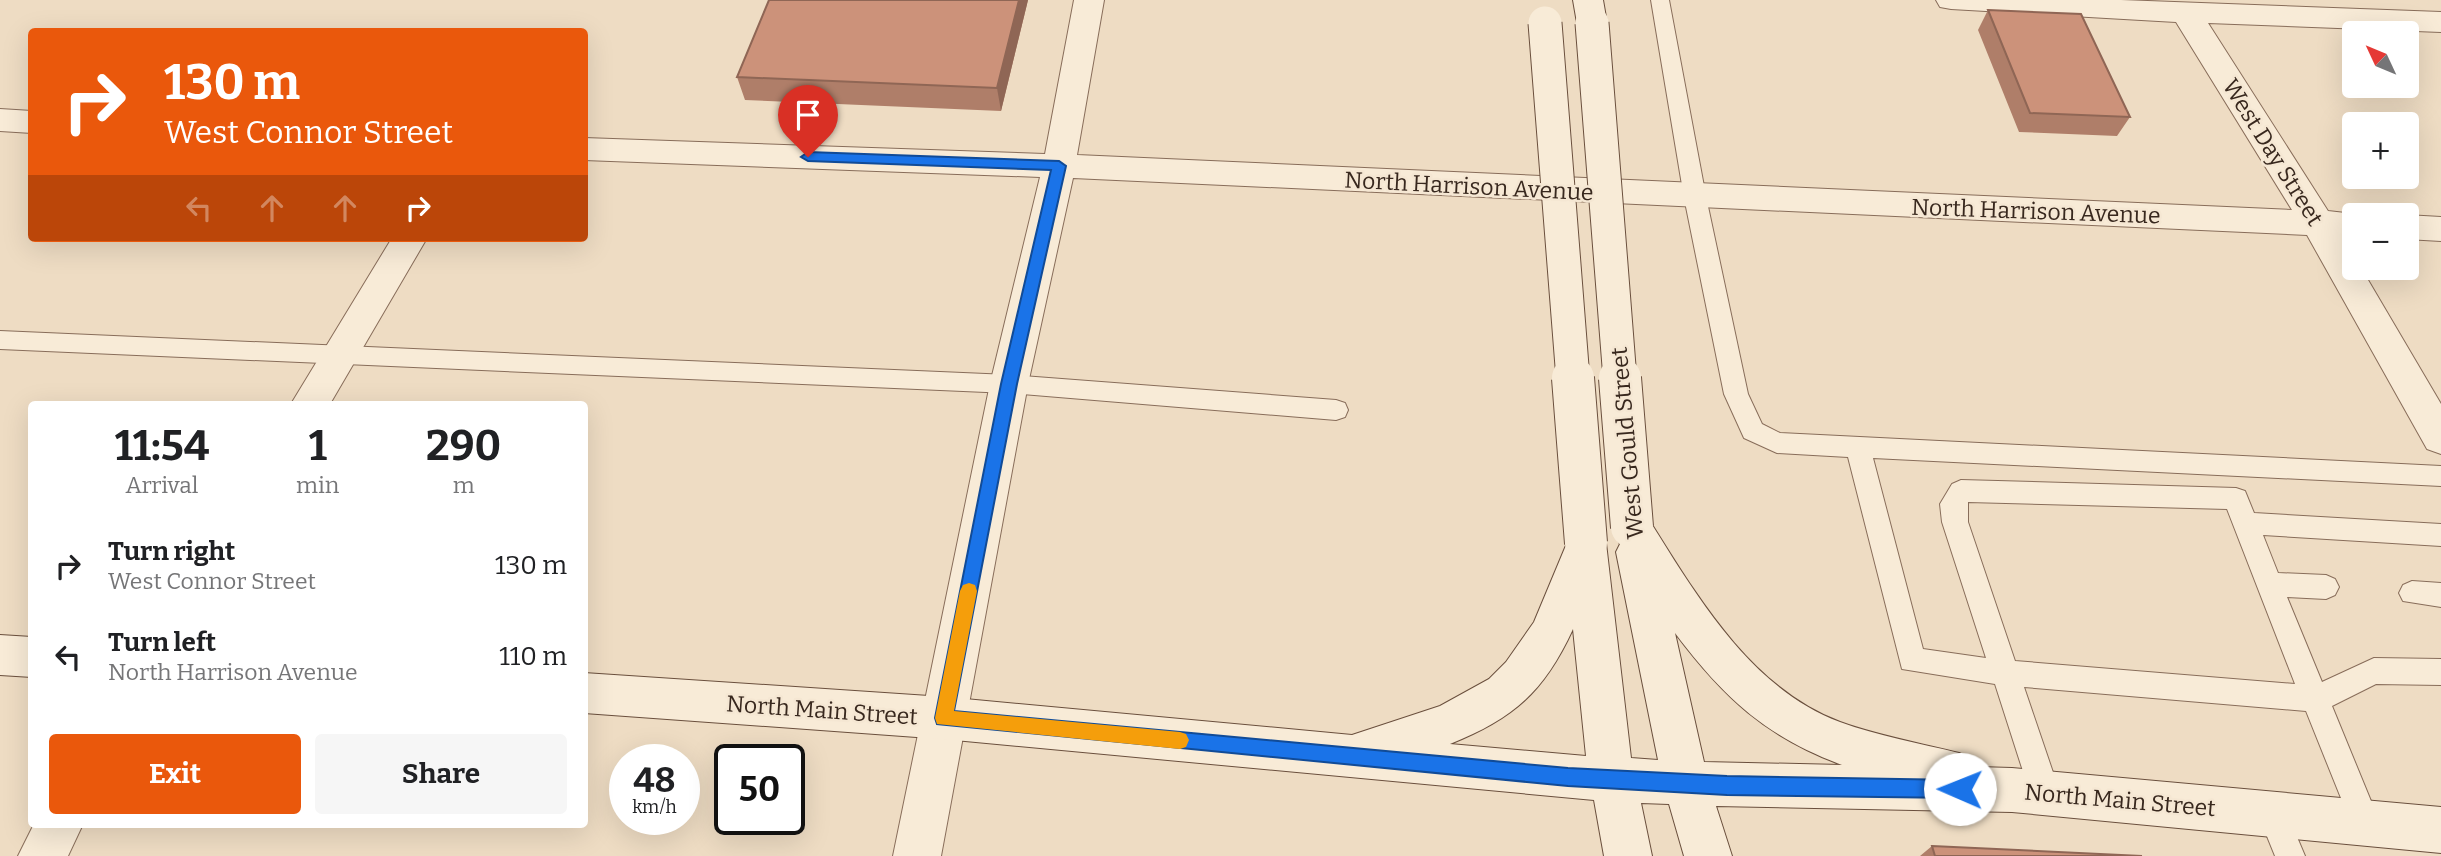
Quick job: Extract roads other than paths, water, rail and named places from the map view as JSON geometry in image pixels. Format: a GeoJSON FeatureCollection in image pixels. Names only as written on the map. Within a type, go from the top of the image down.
{"type":"FeatureCollection","features":[{"type":"Feature","properties":{"kind":"street"},"geometry":{"type":"LineString","coordinates":[[917,856],[1009,384],[1059,166],[1089,0]]}},
{"type":"Feature","properties":{"kind":"street"},"geometry":{"type":"LineString","coordinates":[[1951,0],[2186,13],[2441,22]]}},
{"type":"Feature","properties":{"kind":"street"},"geometry":{"type":"LineString","coordinates":[[1544,11],[1586,542],[1611,778],[1628,856]]}},
{"type":"Feature","properties":{"kind":"street","name":"West Gould Street"},"geometry":{"type":"LineString","coordinates":[[1590,12],[1632,527],[1686,784],[1708,856]]}},
{"type":"Feature","properties":{"kind":"street","name":"West Day Street"},"geometry":{"type":"LineString","coordinates":[[2186,13],[2319,223],[2441,438]]}},
{"type":"Feature","properties":{"kind":"street"},"geometry":{"type":"LineString","coordinates":[[0,120],[28,122]]}},
{"type":"Feature","properties":{"kind":"street","name":"North Harrison Avenue"},"geometry":{"type":"LineString","coordinates":[[588,149],[1059,166],[2342,224]]}},
{"type":"Feature","properties":{"kind":"street"},"geometry":{"type":"LineString","coordinates":[[2419,228],[2441,229]]}},
{"type":"Feature","properties":{"kind":"street"},"geometry":{"type":"LineString","coordinates":[[312,401],[408,242]]}},
{"type":"Feature","properties":{"kind":"street"},"geometry":{"type":"LineString","coordinates":[[1632,527],[1670,589],[1719,659],[1772,708],[1824,737],[2028,791]]}},
{"type":"Feature","properties":{"kind":"street"},"geometry":{"type":"LineString","coordinates":[[1350,756],[1454,721],[1486,707],[1504,693],[1534,663],[1565,600],[1586,542]]}},
{"type":"Feature","properties":{"kind":"street"},"geometry":{"type":"LineString","coordinates":[[0,655],[28,657]]}},
{"type":"Feature","properties":{"kind":"street","name":"North Main Street"},"geometry":{"type":"LineString","coordinates":[[588,693],[944,718],[1568,777],[1686,784],[2028,791],[2441,830]]}},
{"type":"Feature","properties":{"kind":"street"},"geometry":{"type":"LineString","coordinates":[[41,856],[58,828]]}},
{"type":"Feature","properties":{"kind":"lane"},"geometry":{"type":"LineString","coordinates":[[1660,0],[1695,197],[1736,394],[1753,431],[1777,443],[2441,476]]}},
{"type":"Feature","properties":{"kind":"lane"},"geometry":{"type":"LineString","coordinates":[[0,340],[1009,384],[1336,410]]}},
{"type":"Feature","properties":{"kind":"lane"},"geometry":{"type":"LineString","coordinates":[[1858,447],[1912,660],[2007,673],[2317,699],[2374,671],[2441,673]]}},
{"type":"Feature","properties":{"kind":"lane"},"geometry":{"type":"LineString","coordinates":[[2222,467],[2365,823]]}},
{"type":"Feature","properties":{"kind":"lane"},"geometry":{"type":"LineString","coordinates":[[2028,791],[2007,673],[1955,522],[1953,504],[1961,491],[2241,511],[2441,535]]}},
{"type":"Feature","properties":{"kind":"lane"},"geometry":{"type":"LineString","coordinates":[[2269,584],[2326,587]]}},
{"type":"Feature","properties":{"kind":"lane"},"geometry":{"type":"LineString","coordinates":[[2412,593],[2441,595]]}},
{"type":"Feature","properties":{"kind":"lane"},"geometry":{"type":"LineString","coordinates":[[2273,814],[2290,856]]}}]}
